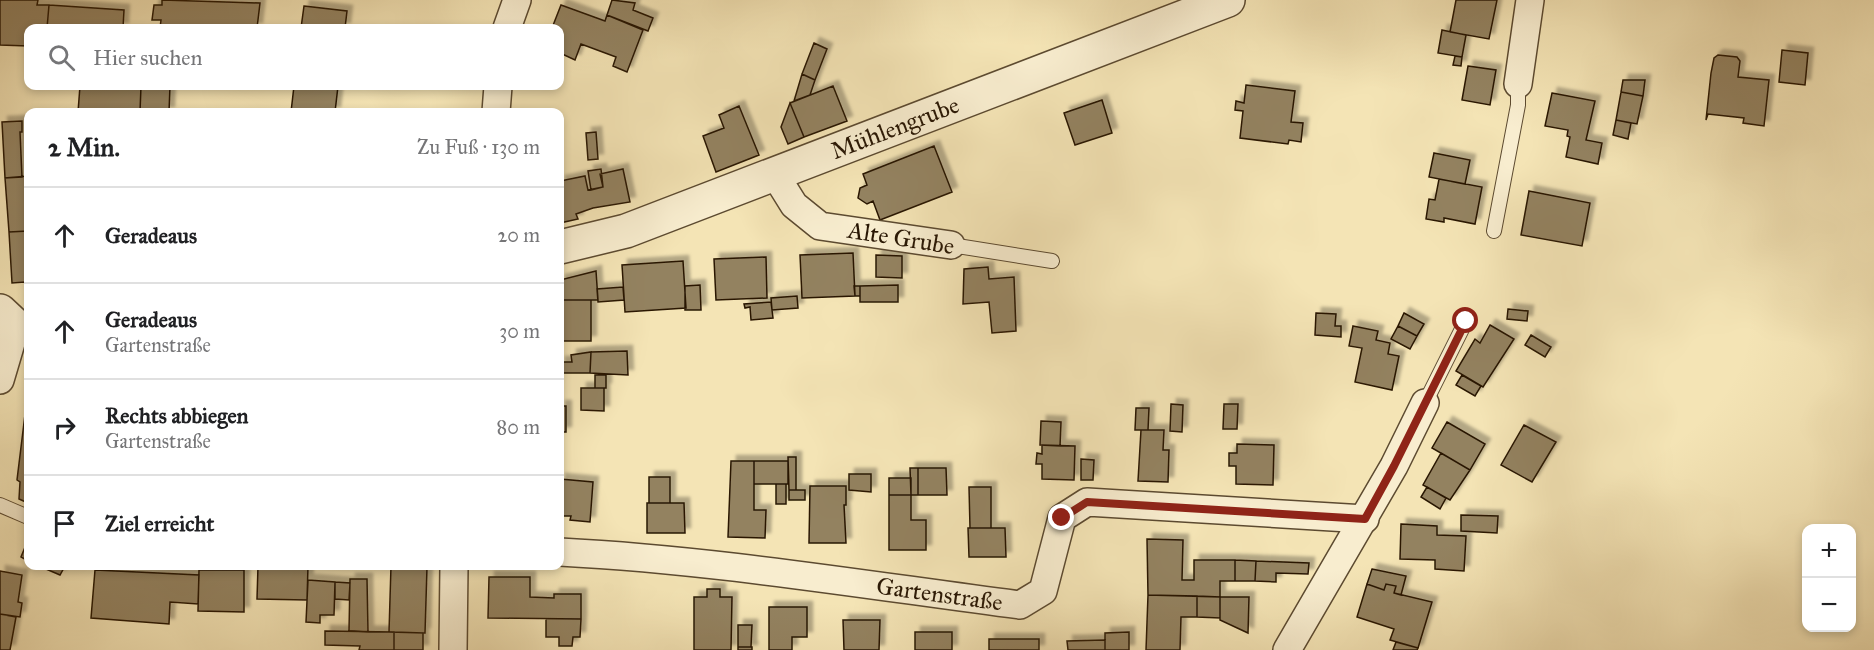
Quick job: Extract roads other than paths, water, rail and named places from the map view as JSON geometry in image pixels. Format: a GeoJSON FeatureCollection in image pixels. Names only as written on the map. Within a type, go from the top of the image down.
{"type":"FeatureCollection","features":[{"type":"Feature","properties":{"kind":"street"},"geometry":{"type":"LineString","coordinates":[[508,24],[517,0]]}},
{"type":"Feature","properties":{"kind":"street","name":"Mühlengrube"},"geometry":{"type":"LineString","coordinates":[[564,246],[626,231],[1228,0]]}},
{"type":"Feature","properties":{"kind":"street"},"geometry":{"type":"LineString","coordinates":[[1518,84],[1530,0]]}},
{"type":"Feature","properties":{"kind":"street"},"geometry":{"type":"LineString","coordinates":[[496,108],[498,90]]}},
{"type":"Feature","properties":{"kind":"street","name":"Alte Grube"},"geometry":{"type":"LineString","coordinates":[[774,173],[794,206],[820,226],[951,245]]}},
{"type":"Feature","properties":{"kind":"street"},"geometry":{"type":"LineString","coordinates":[[0,380],[15,322]]}},
{"type":"Feature","properties":{"kind":"street"},"geometry":{"type":"LineString","coordinates":[[1287,650],[1365,519],[1425,403]]}},
{"type":"Feature","properties":{"kind":"street","name":"Gartenstraße"},"geometry":{"type":"LineString","coordinates":[[564,552],[650,556],[799,573],[1020,606],[1043,591],[1062,518],[1087,502],[1365,519]]}},
{"type":"Feature","properties":{"kind":"street"},"geometry":{"type":"LineString","coordinates":[[453,650],[454,570]]}},
{"type":"Feature","properties":{"kind":"lane"},"geometry":{"type":"LineString","coordinates":[[1494,231],[1518,105],[1518,84]]}},
{"type":"Feature","properties":{"kind":"lane","name":"Alte Grube"},"geometry":{"type":"LineString","coordinates":[[951,245],[1052,261]]}},
{"type":"Feature","properties":{"kind":"lane"},"geometry":{"type":"LineString","coordinates":[[1425,403],[1466,321]]}},
{"type":"Feature","properties":{"kind":"lane"},"geometry":{"type":"LineString","coordinates":[[0,505],[24,515]]}}]}
